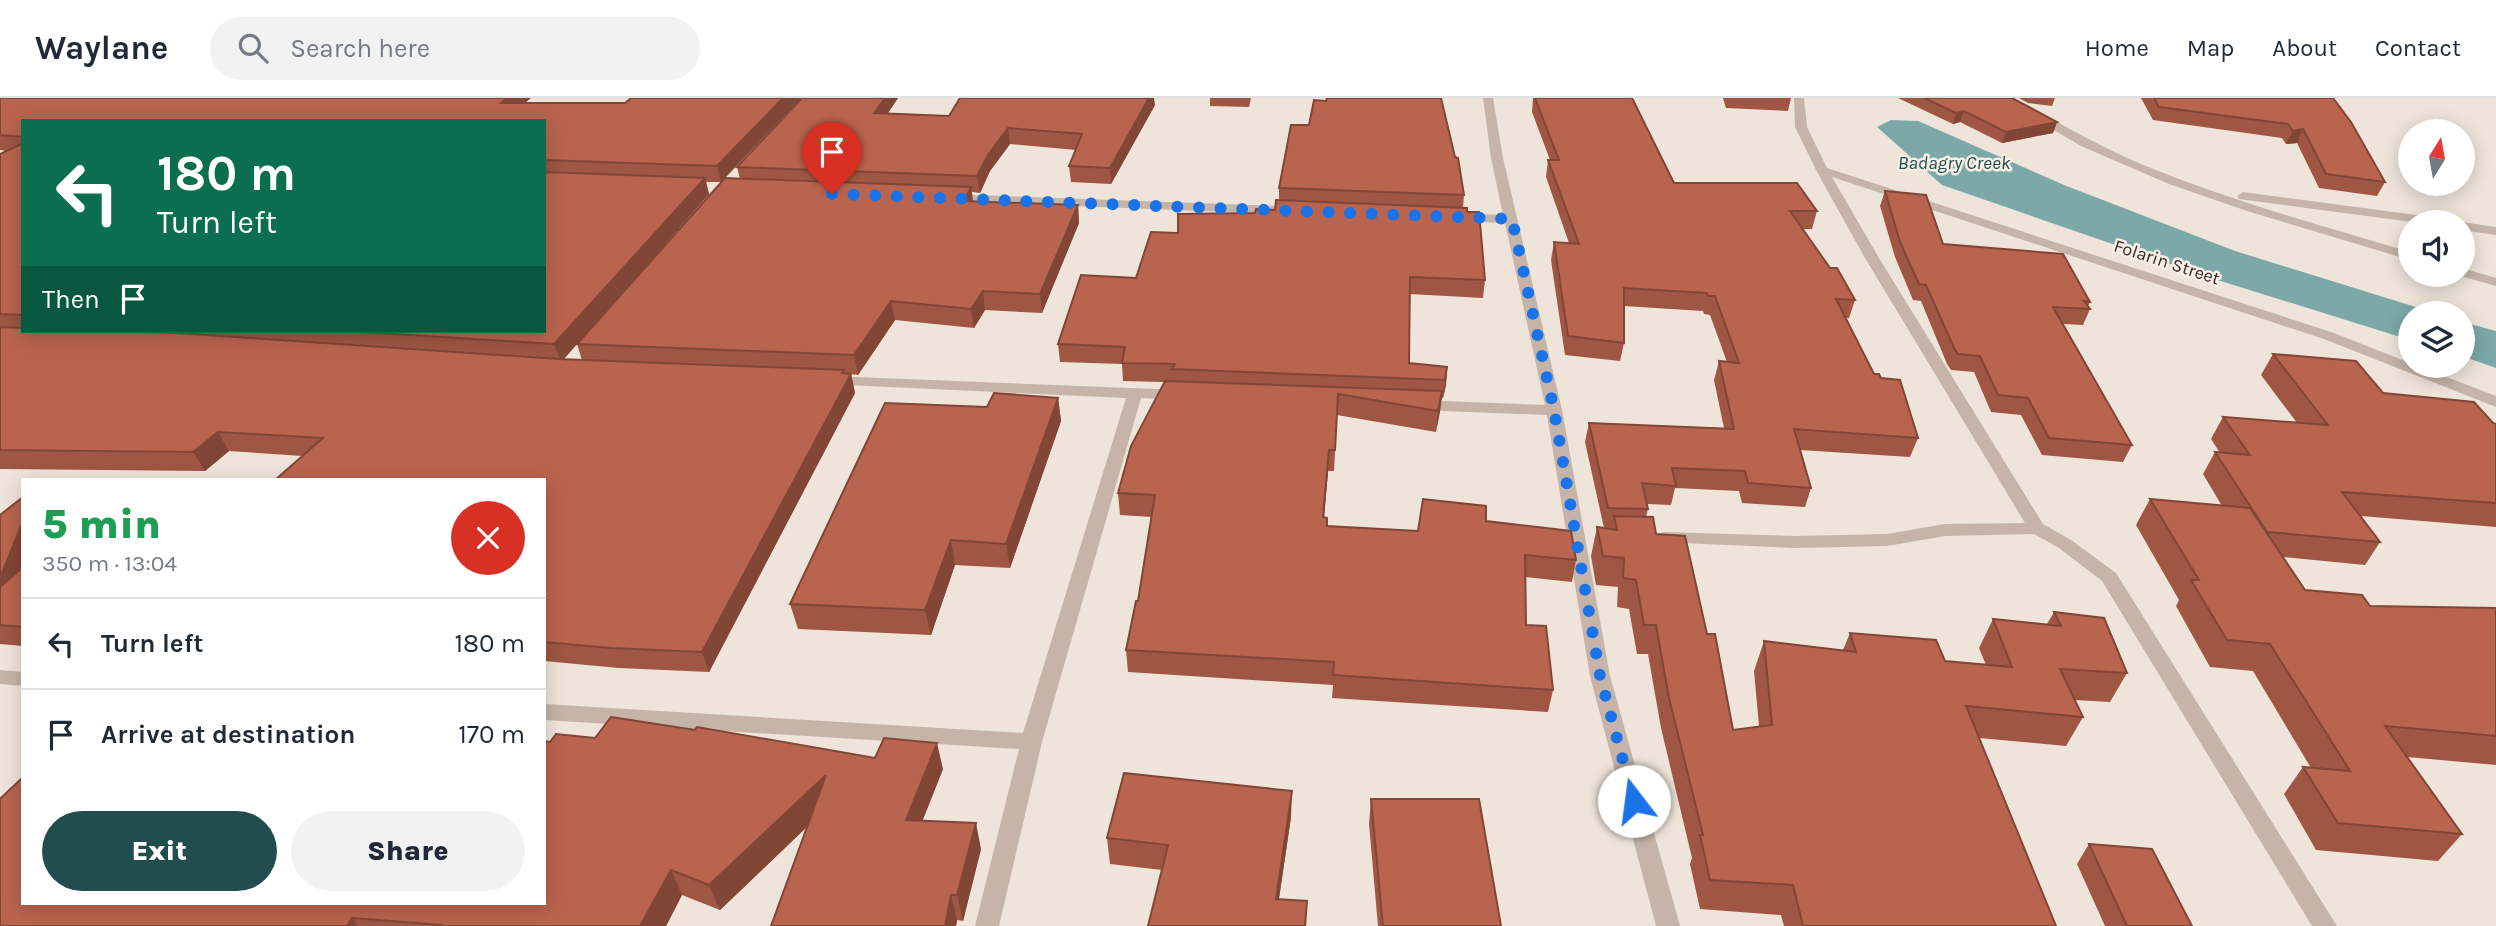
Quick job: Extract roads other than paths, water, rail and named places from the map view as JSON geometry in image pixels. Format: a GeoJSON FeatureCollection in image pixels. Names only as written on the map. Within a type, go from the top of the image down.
{"type":"FeatureCollection","features":[{"type":"Feature","properties":{"kind":"street"},"geometry":{"type":"LineString","coordinates":[[1488,98],[1497,158],[1583,536],[1600,676],[1668,926]]}},
{"type":"Feature","properties":{"kind":"street"},"geometry":{"type":"LineString","coordinates":[[1799,98],[1801,127],[1822,170],[1872,258],[2037,528],[2109,577],[2325,926]]}},
{"type":"Feature","properties":{"kind":"street"},"geometry":{"type":"LineString","coordinates":[[2004,98],[2095,148],[2160,176],[2398,252]]}},
{"type":"Feature","properties":{"kind":"street","name":"Folarin Street"},"geometry":{"type":"LineString","coordinates":[[1822,170],[2329,335],[2496,402]]}},
{"type":"Feature","properties":{"kind":"street"},"geometry":{"type":"LineString","coordinates":[[2208,193],[2398,217]]}},
{"type":"Feature","properties":{"kind":"street"},"geometry":{"type":"LineString","coordinates":[[931,197],[1290,211]]}},
{"type":"Feature","properties":{"kind":"street"},"geometry":{"type":"LineString","coordinates":[[1443,216],[1512,219]]}},
{"type":"Feature","properties":{"kind":"street"},"geometry":{"type":"LineString","coordinates":[[2475,228],[2496,230]]}},
{"type":"Feature","properties":{"kind":"street"},"geometry":{"type":"LineString","coordinates":[[2475,276],[2496,282]]}},
{"type":"Feature","properties":{"kind":"street"},"geometry":{"type":"LineString","coordinates":[[816,380],[1198,396]]}},
{"type":"Feature","properties":{"kind":"street"},"geometry":{"type":"LineString","coordinates":[[988,926],[1031,742],[1135,393]]}},
{"type":"Feature","properties":{"kind":"street"},"geometry":{"type":"LineString","coordinates":[[1402,404],[1554,410]]}},
{"type":"Feature","properties":{"kind":"street"},"geometry":{"type":"LineString","coordinates":[[1644,537],[1796,542],[1874,540],[1945,530],[2037,528]]}},
{"type":"Feature","properties":{"kind":"street"},"geometry":{"type":"LineString","coordinates":[[0,677],[21,678]]}},
{"type":"Feature","properties":{"kind":"street"},"geometry":{"type":"LineString","coordinates":[[546,712],[1031,742]]}},
{"type":"Feature","properties":{"kind":"water","name":"Badagry Creek"},"geometry":{"type":"Polygon","coordinates":[[[1891,120],[1918,121],[2064,185],[2235,251],[2398,302],[2398,336],[2208,277],[1942,185],[1877,127],[1891,120]]]}},
{"type":"Feature","properties":{"kind":"water"},"geometry":{"type":"Polygon","coordinates":[[[2475,325],[2496,331],[2496,368],[2475,361],[2475,325]]]}}]}
